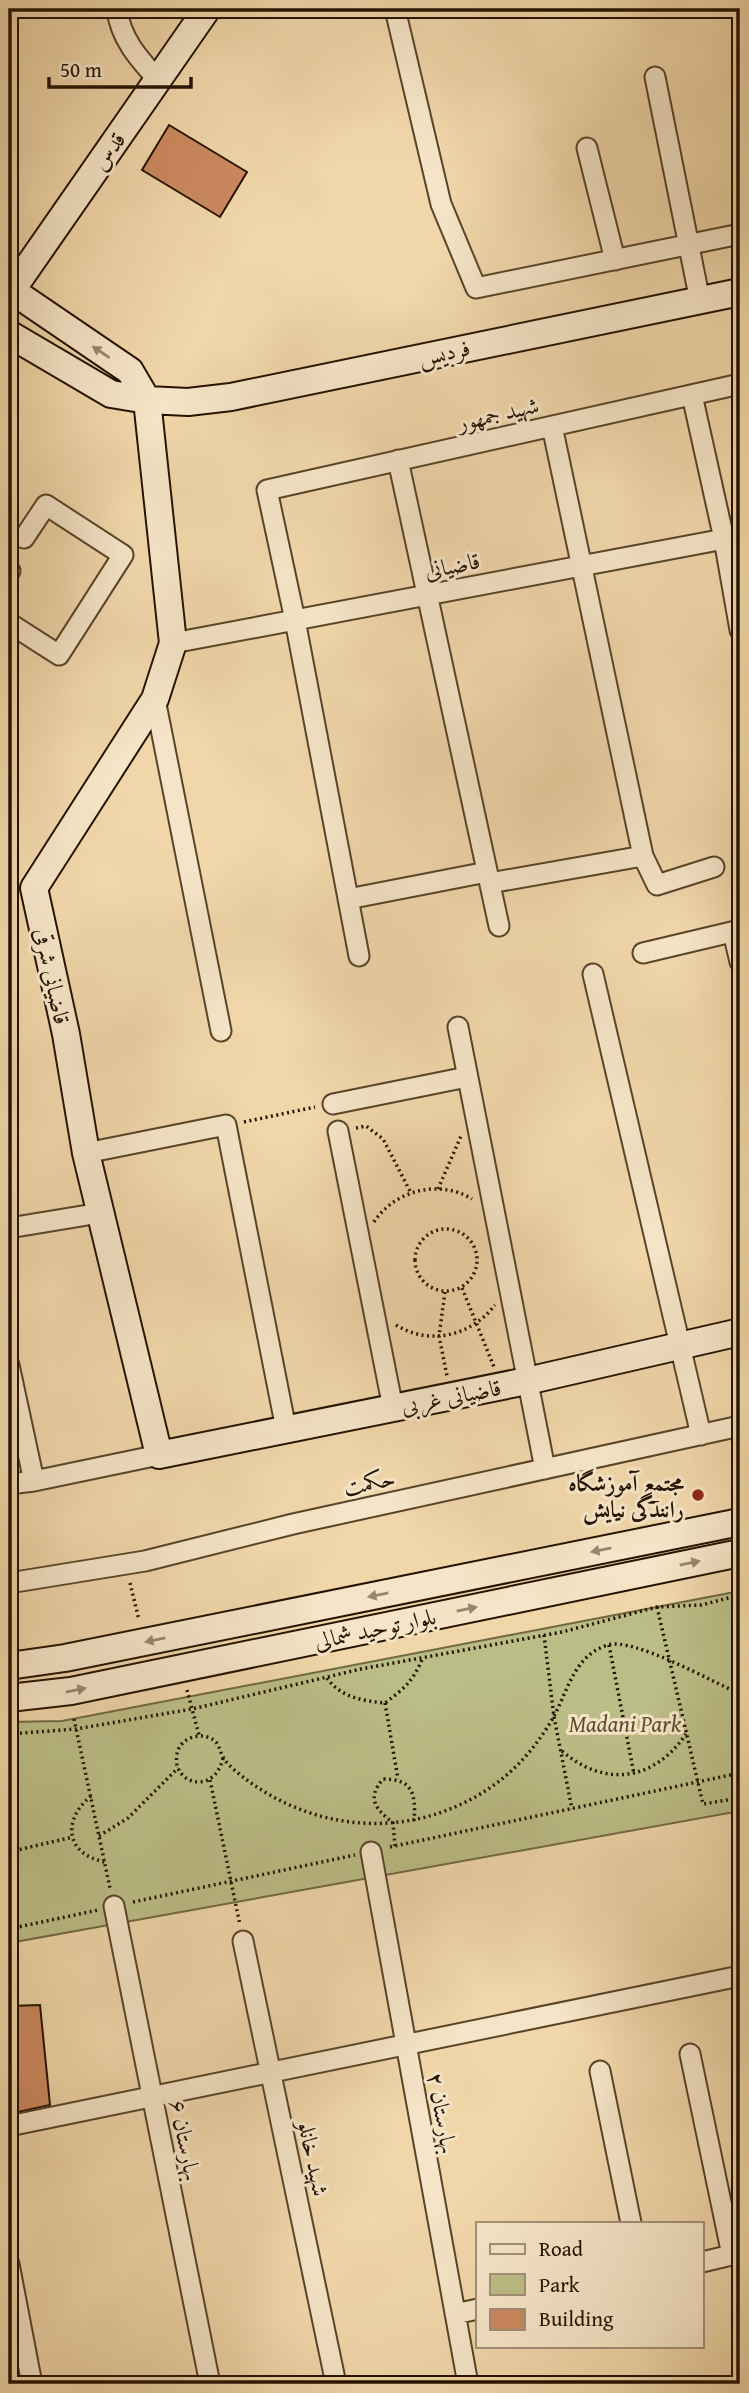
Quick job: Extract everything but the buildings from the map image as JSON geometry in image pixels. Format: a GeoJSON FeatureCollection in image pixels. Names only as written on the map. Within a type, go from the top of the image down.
{"type":"FeatureCollection","features":[{"type":"Feature","properties":{"kind":"street"},"geometry":{"type":"LineString","coordinates":[[117,9],[119,22],[134,54],[158,80]]}},
{"type":"Feature","properties":{"kind":"street","name":"قدس"},"geometry":{"type":"LineString","coordinates":[[10,292],[207,9]]}},
{"type":"Feature","properties":{"kind":"street"},"geometry":{"type":"LineString","coordinates":[[395,9],[440,205],[476,288],[740,234]]}},
{"type":"Feature","properties":{"kind":"street"},"geometry":{"type":"LineString","coordinates":[[655,77],[700,301]]}},
{"type":"Feature","properties":{"kind":"street"},"geometry":{"type":"LineString","coordinates":[[587,148],[615,260]]}},
{"type":"Feature","properties":{"kind":"street"},"geometry":{"type":"LineString","coordinates":[[10,292],[130,371],[147,400]]}},
{"type":"Feature","properties":{"kind":"street","name":"فردیس"},"geometry":{"type":"LineString","coordinates":[[9,334],[111,394],[147,400],[188,402],[231,397],[740,292]]}},
{"type":"Feature","properties":{"kind":"street","name":"شهید جمهور"},"geometry":{"type":"LineString","coordinates":[[295,620],[267,490],[740,384]]}},
{"type":"Feature","properties":{"kind":"street"},"geometry":{"type":"LineString","coordinates":[[692,395],[732,538],[740,629]]}},
{"type":"Feature","properties":{"kind":"street","name":"قاضیانی شرقی"},"geometry":{"type":"LineString","coordinates":[[147,400],[173,643],[155,699],[34,888],[66,1034],[86,1153],[159,1455]]}},
{"type":"Feature","properties":{"kind":"street"},"geometry":{"type":"LineString","coordinates":[[552,426],[643,856],[657,884],[714,867]]}},
{"type":"Feature","properties":{"kind":"street"},"geometry":{"type":"LineString","coordinates":[[398,460],[499,926]]}},
{"type":"Feature","properties":{"kind":"street"},"geometry":{"type":"LineString","coordinates":[[9,624],[59,655],[123,555],[46,505],[24,538]]}},
{"type":"Feature","properties":{"kind":"street","name":"قاضیانی"},"geometry":{"type":"LineString","coordinates":[[173,643],[732,538]]}},
{"type":"Feature","properties":{"kind":"street"},"geometry":{"type":"LineString","coordinates":[[295,620],[359,956]]}},
{"type":"Feature","properties":{"kind":"street"},"geometry":{"type":"LineString","coordinates":[[155,699],[221,1031]]}},
{"type":"Feature","properties":{"kind":"street"},"geometry":{"type":"LineString","coordinates":[[348,900],[643,856]]}},
{"type":"Feature","properties":{"kind":"street"},"geometry":{"type":"LineString","coordinates":[[643,953],[737,931],[740,962]]}},
{"type":"Feature","properties":{"kind":"street"},"geometry":{"type":"LineString","coordinates":[[593,974],[701,1435]]}},
{"type":"Feature","properties":{"kind":"street"},"geometry":{"type":"LineString","coordinates":[[458,1027],[545,1469]]}},
{"type":"Feature","properties":{"kind":"street"},"geometry":{"type":"LineString","coordinates":[[333,1104],[467,1077]]}},
{"type":"Feature","properties":{"kind":"street"},"geometry":{"type":"LineString","coordinates":[[86,1153],[226,1125],[286,1429]]}},
{"type":"Feature","properties":{"kind":"street"},"geometry":{"type":"LineString","coordinates":[[338,1131],[393,1408]]}},
{"type":"Feature","properties":{"kind":"street"},"geometry":{"type":"LineString","coordinates":[[9,1228],[100,1213]]}},
{"type":"Feature","properties":{"kind":"street","name":"قاضیانی غربی"},"geometry":{"type":"LineString","coordinates":[[159,1455],[527,1381],[740,1332]]}},
{"type":"Feature","properties":{"kind":"street"},"geometry":{"type":"LineString","coordinates":[[9,1365],[34,1481]]}},
{"type":"Feature","properties":{"kind":"street","name":"حکمت"},"geometry":{"type":"LineString","coordinates":[[9,1583],[126,1564],[293,1524],[740,1426]]}},
{"type":"Feature","properties":{"kind":"street"},"geometry":{"type":"LineString","coordinates":[[9,1484],[159,1455]]}},
{"type":"Feature","properties":{"kind":"street","name":"بلوار توحید شمالی"},"geometry":{"type":"LineString","coordinates":[[9,1666],[65,1658],[740,1522]]}},
{"type":"Feature","properties":{"kind":"street","name":"بلوار توحید شمالی"},"geometry":{"type":"LineString","coordinates":[[9,1698],[71,1691],[740,1553]]}},
{"type":"Feature","properties":{"kind":"street","name":"بهارستان ۲"},"geometry":{"type":"LineString","coordinates":[[371,1852],[468,2384]]}},
{"type":"Feature","properties":{"kind":"street","name":"بهارستان ۶"},"geometry":{"type":"LineString","coordinates":[[114,1906],[210,2384]]}},
{"type":"Feature","properties":{"kind":"street","name":"شهید خانلو"},"geometry":{"type":"LineString","coordinates":[[243,1941],[336,2384]]}},
{"type":"Feature","properties":{"kind":"street"},"geometry":{"type":"LineString","coordinates":[[9,2126],[740,1976]]}},
{"type":"Feature","properties":{"kind":"street"},"geometry":{"type":"LineString","coordinates":[[690,2054],[736,2254],[704,2262]]}},
{"type":"Feature","properties":{"kind":"street"},"geometry":{"type":"LineString","coordinates":[[600,2071],[631,2222]]}},
{"type":"Feature","properties":{"kind":"street"},"geometry":{"type":"LineString","coordinates":[[9,2264],[32,2384]]}},
{"type":"Feature","properties":{"kind":"street"},"geometry":{"type":"LineString","coordinates":[[455,2314],[476,2309]]}},
{"type":"Feature","properties":{"kind":"path"},"geometry":{"type":"LineString","coordinates":[[226,1125],[333,1104]]}},
{"type":"Feature","properties":{"kind":"path"},"geometry":{"type":"LineString","coordinates":[[438,1189],[465,1125],[475,1116]]}},
{"type":"Feature","properties":{"kind":"path"},"geometry":{"type":"LineString","coordinates":[[338,1131],[366,1126],[383,1139],[411,1193]]}},
{"type":"Feature","properties":{"kind":"path"},"geometry":{"type":"LineString","coordinates":[[362,1255],[370,1228],[378,1217],[399,1198],[411,1193],[438,1189],[465,1195],[488,1211],[496,1222]]}},
{"type":"Feature","properties":{"kind":"path"},"geometry":{"type":"LineString","coordinates":[[439,1229],[457,1230],[465,1235],[476,1249],[477,1266],[474,1275],[462,1288],[444,1292],[421,1280],[415,1254],[424,1238],[439,1229]]}},
{"type":"Feature","properties":{"kind":"path"},"geometry":{"type":"LineString","coordinates":[[371,1298],[379,1310],[412,1333],[439,1336],[453,1334],[478,1323],[497,1303],[507,1277]]}},
{"type":"Feature","properties":{"kind":"path"},"geometry":{"type":"LineString","coordinates":[[462,1288],[493,1361],[497,1387]]}},
{"type":"Feature","properties":{"kind":"path"},"geometry":{"type":"LineString","coordinates":[[444,1292],[439,1336],[452,1396]]}},
{"type":"Feature","properties":{"kind":"path"},"geometry":{"type":"LineString","coordinates":[[126,1564],[144,1642]]}},
{"type":"Feature","properties":{"kind":"path"},"geometry":{"type":"LineString","coordinates":[[9,1734],[76,1729],[192,1709],[327,1677],[544,1635],[657,1607],[701,1605],[739,1596]]}},
{"type":"Feature","properties":{"kind":"path"},"geometry":{"type":"LineString","coordinates":[[657,1607],[703,1804],[740,1798]]}},
{"type":"Feature","properties":{"kind":"path"},"geometry":{"type":"LineString","coordinates":[[544,1635],[554,1717],[572,1809]]}},
{"type":"Feature","properties":{"kind":"path"},"geometry":{"type":"LineString","coordinates":[[608,1644],[634,1773]]}},
{"type":"Feature","properties":{"kind":"path"},"geometry":{"type":"LineString","coordinates":[[223,1758],[245,1779],[269,1796],[324,1819],[354,1824],[414,1821],[452,1809],[495,1784],[518,1765],[538,1742],[554,1717],[568,1684],[583,1659],[608,1644],[630,1645],[650,1651],[740,1693]]}},
{"type":"Feature","properties":{"kind":"path"},"geometry":{"type":"LineString","coordinates":[[327,1677],[334,1687],[362,1701],[385,1703],[405,1688],[416,1675],[424,1657]]}},
{"type":"Feature","properties":{"kind":"path"},"geometry":{"type":"LineString","coordinates":[[183,1667],[199,1735]]}},
{"type":"Feature","properties":{"kind":"path"},"geometry":{"type":"LineString","coordinates":[[385,1703],[398,1779]]}},
{"type":"Feature","properties":{"kind":"path"},"geometry":{"type":"LineString","coordinates":[[74,1719],[114,1906]]}},
{"type":"Feature","properties":{"kind":"path"},"geometry":{"type":"LineString","coordinates":[[560,1750],[576,1763],[594,1772],[614,1775],[634,1773],[665,1759],[686,1733]]}},
{"type":"Feature","properties":{"kind":"path"},"geometry":{"type":"LineString","coordinates":[[199,1735],[211,1738],[220,1746],[223,1758],[220,1771],[210,1780],[198,1782],[186,1778],[178,1768],[177,1753],[185,1740],[199,1735]]}},
{"type":"Feature","properties":{"kind":"path"},"geometry":{"type":"LineString","coordinates":[[99,1836],[128,1818],[178,1768]]}},
{"type":"Feature","properties":{"kind":"path"},"geometry":{"type":"LineString","coordinates":[[395,1846],[393,1823],[373,1799],[376,1788],[383,1780],[398,1779],[410,1788],[416,1801],[414,1821]]}},
{"type":"Feature","properties":{"kind":"path"},"geometry":{"type":"LineString","coordinates":[[210,1780],[243,1941]]}},
{"type":"Feature","properties":{"kind":"path"},"geometry":{"type":"LineString","coordinates":[[90,1797],[78,1807],[72,1822],[73,1837],[85,1855],[105,1862]]}},
{"type":"Feature","properties":{"kind":"path"},"geometry":{"type":"LineString","coordinates":[[9,1852],[73,1837]]}},
{"type":"Feature","properties":{"kind":"path"},"geometry":{"type":"LineString","coordinates":[[9,1859],[9,1867]]}},
{"type":"Feature","properties":{"kind":"green space","name":"Madani Park"},"geometry":{"type":"Polygon","coordinates":[[[740,1591],[740,1811],[9,1943],[9,1722],[62,1721],[740,1591]]]}},
{"type":"Feature","properties":{"kind":"place","name":"مجتمع آموزشگاه رانندگی نیایش"},"geometry":{"type":"Point","coordinates":[698,1495]}}]}
